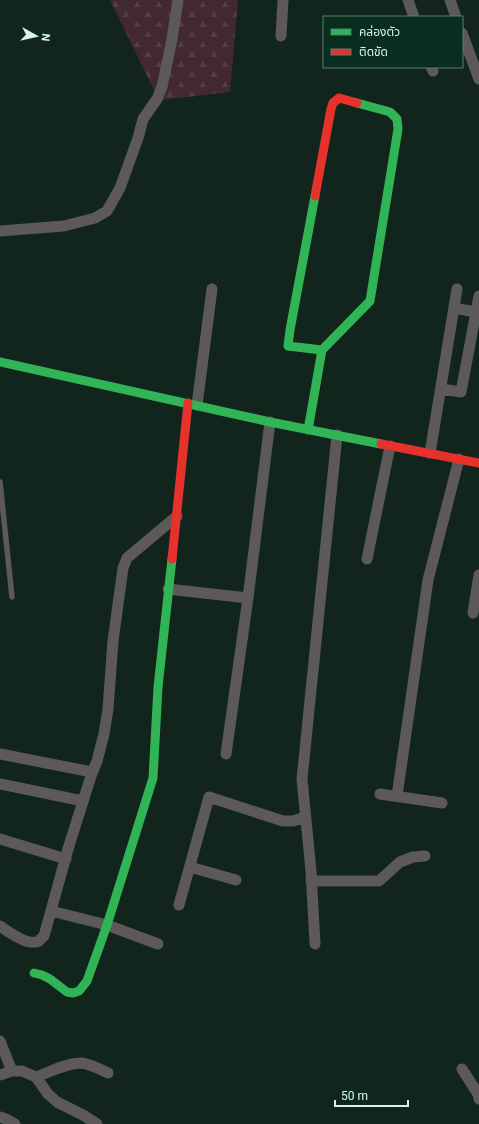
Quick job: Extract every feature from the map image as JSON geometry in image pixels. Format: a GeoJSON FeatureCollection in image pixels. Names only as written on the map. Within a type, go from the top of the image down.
{"type":"FeatureCollection","features":[{"type":"Feature","properties":{"kind":"street"},"geometry":{"type":"LineString","coordinates":[[0,231],[64,226],[95,218],[107,211],[120,188],[144,119],[162,87],[178,0]]}},
{"type":"Feature","properties":{"kind":"street"},"geometry":{"type":"LineString","coordinates":[[281,36],[283,0]]}},
{"type":"Feature","properties":{"kind":"street"},"geometry":{"type":"LineString","coordinates":[[408,0],[414,16]]}},
{"type":"Feature","properties":{"kind":"street"},"geometry":{"type":"LineString","coordinates":[[450,0],[456,16]]}},
{"type":"Feature","properties":{"kind":"street"},"geometry":{"type":"LineString","coordinates":[[463,36],[479,79]]}},
{"type":"Feature","properties":{"kind":"street"},"geometry":{"type":"LineString","coordinates":[[308,430],[322,350],[370,301],[398,129],[397,119],[390,112],[339,98],[333,103],[331,109],[288,346],[322,350]]}},
{"type":"Feature","properties":{"kind":"street"},"geometry":{"type":"LineString","coordinates":[[34,973],[50,978],[66,992],[72,994],[83,988],[87,981],[107,925],[153,778],[158,687],[168,589],[193,404],[212,289]]}},
{"type":"Feature","properties":{"kind":"street"},"geometry":{"type":"LineString","coordinates":[[430,453],[457,289]]}},
{"type":"Feature","properties":{"kind":"street"},"geometry":{"type":"LineString","coordinates":[[441,389],[461,392],[479,296]]}},
{"type":"Feature","properties":{"kind":"street"},"geometry":{"type":"LineString","coordinates":[[454,308],[476,312]]}},
{"type":"Feature","properties":{"kind":"street"},"geometry":{"type":"LineString","coordinates":[[0,362],[270,422],[479,463]]}},
{"type":"Feature","properties":{"kind":"street"},"geometry":{"type":"LineString","coordinates":[[226,754],[248,598],[270,422]]}},
{"type":"Feature","properties":{"kind":"street"},"geometry":{"type":"LineString","coordinates":[[315,944],[302,779],[337,436]]}},
{"type":"Feature","properties":{"kind":"street"},"geometry":{"type":"LineString","coordinates":[[367,559],[390,446]]}},
{"type":"Feature","properties":{"kind":"street"},"geometry":{"type":"LineString","coordinates":[[397,796],[428,580],[459,459]]}},
{"type":"Feature","properties":{"kind":"street"},"geometry":{"type":"LineString","coordinates":[[0,926],[28,942],[34,942],[44,936],[68,849],[92,772],[97,761],[104,734],[108,709],[113,641],[123,568],[127,558],[177,516]]}},
{"type":"Feature","properties":{"kind":"street"},"geometry":{"type":"LineString","coordinates":[[473,613],[479,575]]}},
{"type":"Feature","properties":{"kind":"street"},"geometry":{"type":"LineString","coordinates":[[168,589],[248,598]]}},
{"type":"Feature","properties":{"kind":"street"},"geometry":{"type":"LineString","coordinates":[[0,754],[92,772]]}},
{"type":"Feature","properties":{"kind":"street"},"geometry":{"type":"LineString","coordinates":[[0,784],[83,801]]}},
{"type":"Feature","properties":{"kind":"street"},"geometry":{"type":"LineString","coordinates":[[380,794],[442,803]]}},
{"type":"Feature","properties":{"kind":"street"},"geometry":{"type":"LineString","coordinates":[[179,905],[209,797],[283,821],[293,821],[305,817]]}},
{"type":"Feature","properties":{"kind":"street"},"geometry":{"type":"LineString","coordinates":[[0,839],[66,859]]}},
{"type":"Feature","properties":{"kind":"street"},"geometry":{"type":"LineString","coordinates":[[311,881],[379,881],[400,862],[413,857],[425,856]]}},
{"type":"Feature","properties":{"kind":"street"},"geometry":{"type":"LineString","coordinates":[[190,867],[236,880]]}},
{"type":"Feature","properties":{"kind":"street"},"geometry":{"type":"LineString","coordinates":[[51,911],[107,925],[158,944]]}},
{"type":"Feature","properties":{"kind":"street"},"geometry":{"type":"LineString","coordinates":[[0,1041],[12,1070]]}},
{"type":"Feature","properties":{"kind":"street"},"geometry":{"type":"LineString","coordinates":[[36,1077],[64,1066],[82,1063],[101,1069],[108,1073]]}},
{"type":"Feature","properties":{"kind":"street"},"geometry":{"type":"LineString","coordinates":[[462,1069],[478,1094],[479,1099]]}},
{"type":"Feature","properties":{"kind":"street"},"geometry":{"type":"LineString","coordinates":[[0,1075],[12,1070],[22,1071],[36,1077],[48,1094],[57,1102],[97,1124]]}},
{"type":"Feature","properties":{"kind":"street"},"geometry":{"type":"LineString","coordinates":[[0,1117],[16,1124]]}},
{"type":"Feature","properties":{"kind":"lane"},"geometry":{"type":"LineString","coordinates":[[0,482],[12,597]]}},
{"type":"Feature","properties":{"kind":"green space"},"geometry":{"type":"Polygon","coordinates":[[[110,0],[238,0],[230,92],[162,100],[156,94],[110,0]]]}},
{"type":"Feature","properties":{"kind":"traffic: fast"},"geometry":{"type":"LineString","coordinates":[[308,430],[322,350],[370,301],[398,129],[397,119],[390,112],[357,103]]}},
{"type":"Feature","properties":{"kind":"traffic: fast"},"geometry":{"type":"LineString","coordinates":[[315,196],[288,346],[322,350]]}},
{"type":"Feature","properties":{"kind":"traffic: fast"},"geometry":{"type":"LineString","coordinates":[[0,362],[270,422],[381,444]]}},
{"type":"Feature","properties":{"kind":"traffic: fast"},"geometry":{"type":"LineString","coordinates":[[34,973],[50,979],[67,992],[73,993],[79,991],[87,981],[107,925],[153,778],[158,687],[172,559]]}},
{"type":"Feature","properties":{"kind":"traffic: jam"},"geometry":{"type":"LineString","coordinates":[[315,196],[333,103],[339,98],[357,103]]}},
{"type":"Feature","properties":{"kind":"traffic: jam"},"geometry":{"type":"LineString","coordinates":[[172,559],[188,403]]}},
{"type":"Feature","properties":{"kind":"traffic: jam"},"geometry":{"type":"LineString","coordinates":[[381,444],[479,463]]}}]}
